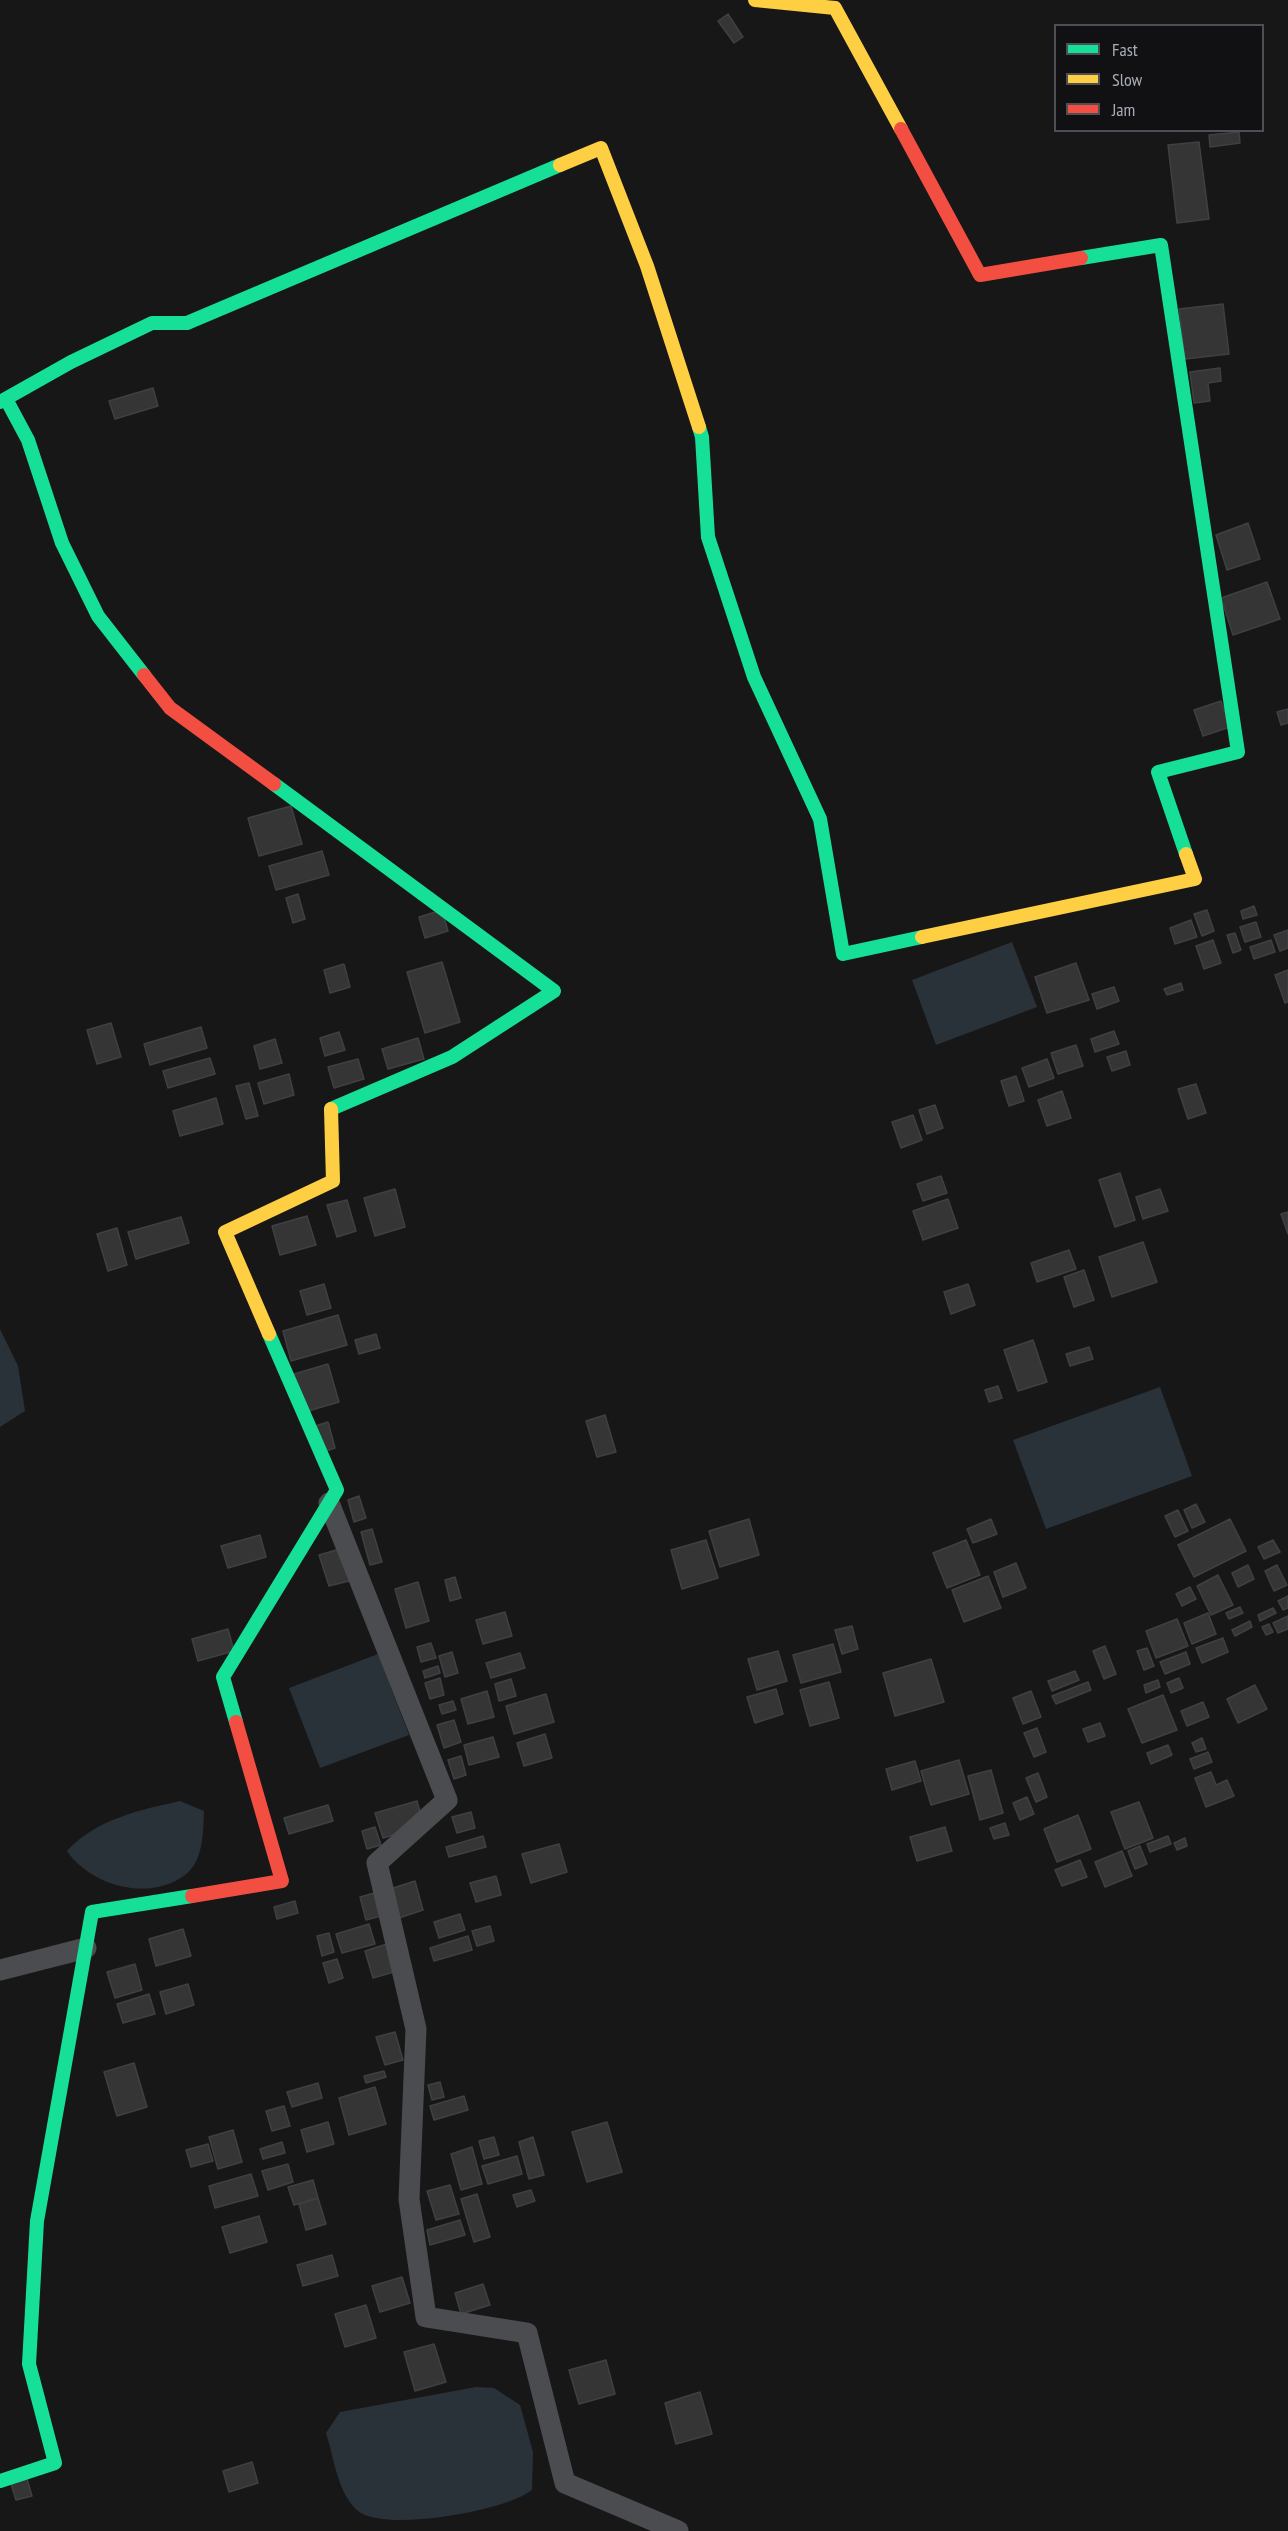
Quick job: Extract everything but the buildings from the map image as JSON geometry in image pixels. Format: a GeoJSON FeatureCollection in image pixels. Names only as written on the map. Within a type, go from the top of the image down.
{"type":"FeatureCollection","features":[{"type":"Feature","properties":{"kind":"street"},"geometry":{"type":"LineString","coordinates":[[0,2481],[55,2463],[29,2364],[37,2221],[92,1912],[282,1881],[223,1677],[337,1490],[225,1233],[333,1181],[330,1109],[452,1056],[554,991],[170,708],[98,616],[62,543],[28,440],[3,401],[71,362],[152,323],[188,323],[460,205],[601,148],[647,266],[702,437],[708,537],[754,677],[820,819],[843,954],[1195,879],[1158,772],[1238,752],[1161,245],[980,275],[835,8],[755,0]]}},
{"type":"Feature","properties":{"kind":"street"},"geometry":{"type":"LineString","coordinates":[[329,1503],[447,1800],[377,1863],[416,2029],[409,2199],[426,2317],[527,2333],[565,2483],[678,2531]]}},
{"type":"Feature","properties":{"kind":"street"},"geometry":{"type":"LineString","coordinates":[[0,1970],[86,1948]]}},
{"type":"Feature","properties":{"kind":"shaded area"},"geometry":{"type":"Polygon","coordinates":[[[1012,942],[1037,1007],[936,1045],[912,980],[1012,942]]]}},
{"type":"Feature","properties":{"kind":"shaded area"},"geometry":{"type":"Polygon","coordinates":[[[0,1329],[18,1366],[25,1411],[0,1427],[0,1329]]]}},
{"type":"Feature","properties":{"kind":"shaded area"},"geometry":{"type":"Polygon","coordinates":[[[1160,1387],[1192,1476],[1046,1529],[1013,1440],[1160,1387]]]}},
{"type":"Feature","properties":{"kind":"shaded area"},"geometry":{"type":"Polygon","coordinates":[[[378,1654],[409,1735],[320,1768],[289,1688],[378,1654]]]}},
{"type":"Feature","properties":{"kind":"shaded area"},"geometry":{"type":"Polygon","coordinates":[[[180,1801],[204,1811],[203,1836],[196,1862],[185,1875],[171,1883],[155,1888],[121,1886],[90,1873],[67,1851],[91,1831],[105,1823],[134,1812],[180,1801]]]}},
{"type":"Feature","properties":{"kind":"shaded area"},"geometry":{"type":"Polygon","coordinates":[[[476,2387],[494,2388],[520,2405],[533,2452],[532,2490],[498,2505],[448,2516],[421,2519],[376,2518],[361,2513],[353,2506],[342,2487],[326,2433],[340,2412],[476,2387]]]}},
{"type":"Feature","properties":{"kind":"traffic: fast"},"geometry":{"type":"LineString","coordinates":[[0,402],[71,362],[152,323],[187,323],[560,165]]}},
{"type":"Feature","properties":{"kind":"traffic: fast"},"geometry":{"type":"LineString","coordinates":[[1081,258],[1161,245],[1238,752],[1158,772],[1186,854]]}},
{"type":"Feature","properties":{"kind":"traffic: fast"},"geometry":{"type":"LineString","coordinates":[[6,399],[28,440],[62,543],[98,616],[144,675]]}},
{"type":"Feature","properties":{"kind":"traffic: fast"},"geometry":{"type":"LineString","coordinates":[[699,427],[702,437],[708,537],[754,677],[820,819],[843,954],[922,937]]}},
{"type":"Feature","properties":{"kind":"traffic: fast"},"geometry":{"type":"LineString","coordinates":[[274,784],[554,991],[452,1057],[331,1109]]}},
{"type":"Feature","properties":{"kind":"traffic: fast"},"geometry":{"type":"LineString","coordinates":[[236,1722],[223,1677],[337,1490],[269,1334]]}},
{"type":"Feature","properties":{"kind":"traffic: fast"},"geometry":{"type":"LineString","coordinates":[[0,2481],[55,2463],[29,2364],[37,2221],[92,1912],[192,1896]]}},
{"type":"Feature","properties":{"kind":"traffic: slow"},"geometry":{"type":"LineString","coordinates":[[755,0],[835,8],[901,129]]}},
{"type":"Feature","properties":{"kind":"traffic: slow"},"geometry":{"type":"LineString","coordinates":[[560,165],[601,148],[647,266],[699,427]]}},
{"type":"Feature","properties":{"kind":"traffic: slow"},"geometry":{"type":"LineString","coordinates":[[922,937],[1195,879],[1186,854]]}},
{"type":"Feature","properties":{"kind":"traffic: slow"},"geometry":{"type":"LineString","coordinates":[[269,1334],[225,1232],[333,1181],[331,1109]]}},
{"type":"Feature","properties":{"kind":"traffic: jam"},"geometry":{"type":"LineString","coordinates":[[901,129],[980,275],[1081,258]]}},
{"type":"Feature","properties":{"kind":"traffic: jam"},"geometry":{"type":"LineString","coordinates":[[144,675],[170,708],[274,784]]}},
{"type":"Feature","properties":{"kind":"traffic: jam"},"geometry":{"type":"LineString","coordinates":[[192,1896],[282,1881],[236,1722]]}}]}
